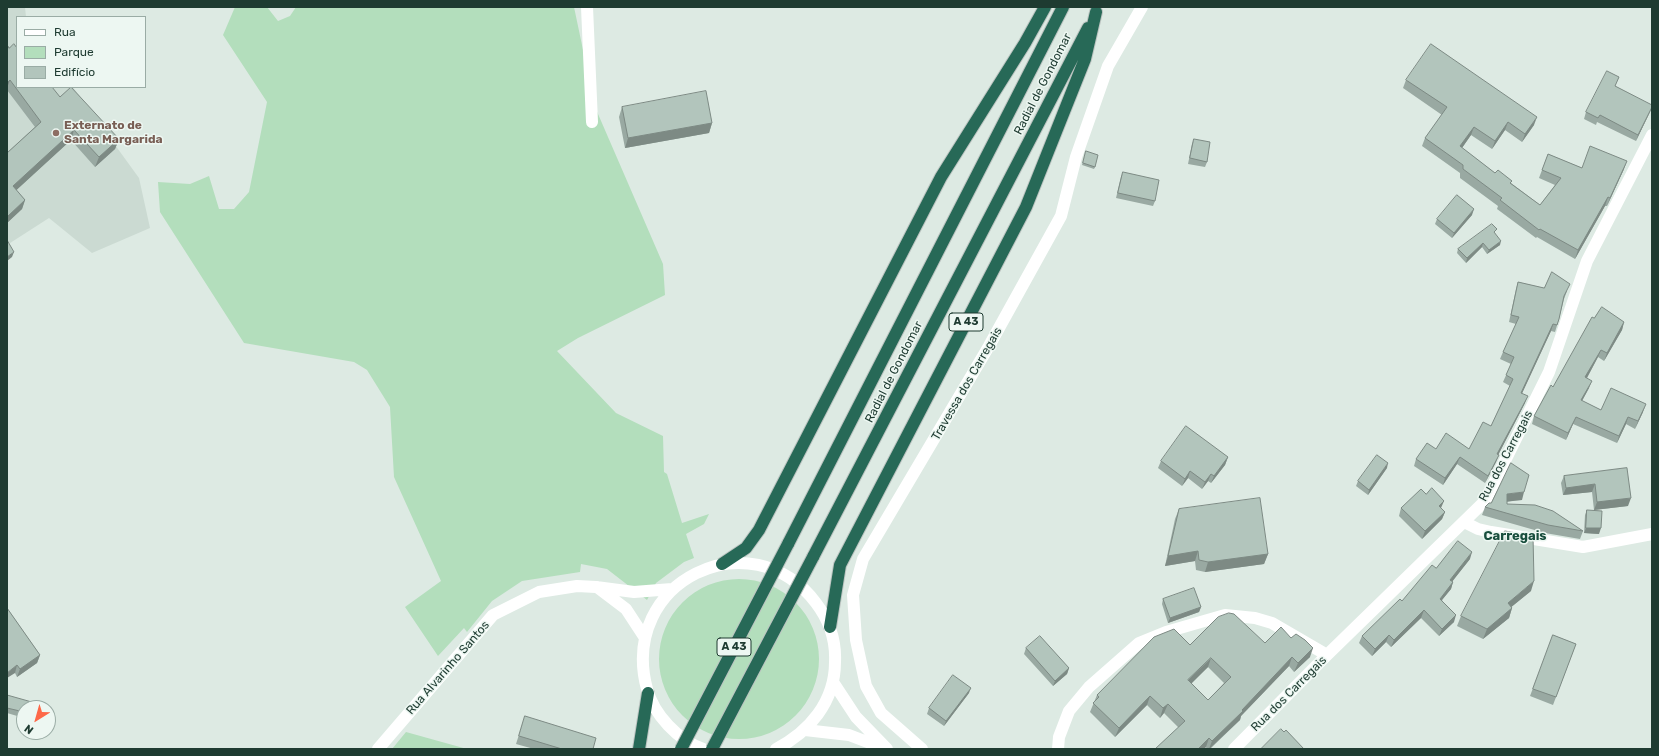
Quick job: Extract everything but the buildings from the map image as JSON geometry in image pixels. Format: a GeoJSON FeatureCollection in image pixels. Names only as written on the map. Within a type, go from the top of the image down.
{"type":"FeatureCollection","features":[{"type":"Feature","properties":{"kind":"highway"},"geometry":{"type":"LineString","coordinates":[[722,564],[746,548],[759,530],[941,177],[1025,43],[1045,7]]}},
{"type":"Feature","properties":{"kind":"highway","name":"Radial de Gondomar"},"geometry":{"type":"LineString","coordinates":[[681,749],[788,544],[1063,7]]}},
{"type":"Feature","properties":{"kind":"highway","name":"Radial de Gondomar"},"geometry":{"type":"LineString","coordinates":[[712,749],[1097,9]]}},
{"type":"Feature","properties":{"kind":"highway","name":"A 43"},"geometry":{"type":"LineString","coordinates":[[830,627],[840,565],[1026,207],[1085,59],[1097,9]]}},
{"type":"Feature","properties":{"kind":"highway"},"geometry":{"type":"LineString","coordinates":[[639,749],[648,693]]}},
{"type":"Feature","properties":{"kind":"street"},"geometry":{"type":"LineString","coordinates":[[587,7],[592,122]]}},
{"type":"Feature","properties":{"kind":"street","name":"Travessa dos Carregais"},"geometry":{"type":"LineString","coordinates":[[922,749],[881,713],[866,686],[856,640],[853,596],[863,559],[989,346],[1061,216],[1076,157],[1108,66],[1142,7]]}},
{"type":"Feature","properties":{"kind":"street","name":"Rua dos Carregais"},"geometry":{"type":"LineString","coordinates":[[1234,749],[1327,655],[1485,501],[1549,372],[1587,261],[1652,135]]}},
{"type":"Feature","properties":{"kind":"street"},"geometry":{"type":"LineString","coordinates":[[1464,522],[1478,529],[1491,532],[1583,547],[1632,536],[1652,534]]}},
{"type":"Feature","properties":{"kind":"street"},"geometry":{"type":"LineString","coordinates":[[703,749],[683,738],[668,726],[648,693],[643,675],[642,656],[645,638],[650,620],[672,589],[687,578],[704,569],[722,564],[741,563],[760,566],[778,572],[795,581],[809,593],[821,609],[830,627],[834,645],[836,663],[833,682],[827,700],[817,716],[805,730],[790,742],[776,749]]}},
{"type":"Feature","properties":{"kind":"street","name":"Rua Alvarinho Santos"},"geometry":{"type":"LineString","coordinates":[[378,749],[493,615],[539,592],[577,586],[596,586],[634,592],[672,589]]}},
{"type":"Feature","properties":{"kind":"street"},"geometry":{"type":"LineString","coordinates":[[596,586],[626,610],[645,638]]}},
{"type":"Feature","properties":{"kind":"street"},"geometry":{"type":"LineString","coordinates":[[1058,749],[1059,737],[1069,711],[1089,687],[1139,643],[1166,632],[1225,614],[1255,618],[1272,623],[1327,655]]}},
{"type":"Feature","properties":{"kind":"street"},"geometry":{"type":"LineString","coordinates":[[833,682],[856,718],[886,749]]}},
{"type":"Feature","properties":{"kind":"street"},"geometry":{"type":"LineString","coordinates":[[805,730],[849,735],[886,749]]}},
{"type":"Feature","properties":{"kind":"shaded area","name":"Externato de Santa Margarida"},"geometry":{"type":"Polygon","coordinates":[[[7,7],[25,7],[26,16],[16,16],[16,88],[74,88],[139,178],[150,228],[92,253],[49,218],[7,245],[7,7]]]}},
{"type":"Feature","properties":{"kind":"green space"},"geometry":{"type":"Polygon","coordinates":[[[235,7],[267,7],[278,21],[290,16],[296,7],[574,7],[595,107],[663,264],[665,295],[578,338],[557,351],[616,413],[663,436],[664,472],[667,474],[682,523],[709,514],[704,524],[686,534],[694,558],[684,562],[656,583],[647,600],[607,569],[581,564],[580,572],[522,581],[492,601],[467,632],[464,628],[438,656],[405,607],[441,581],[394,477],[390,407],[367,370],[354,362],[244,343],[160,212],[158,182],[190,184],[209,176],[219,209],[234,209],[249,192],[267,102],[223,35],[235,7]]]}},
{"type":"Feature","properties":{"kind":"green space"},"geometry":{"type":"Polygon","coordinates":[[[747,579],[762,582],[777,588],[796,602],[806,614],[813,628],[818,643],[818,675],[813,690],[806,704],[796,716],[784,726],[762,736],[747,739],[731,739],[716,736],[694,726],[682,716],[672,704],[660,675],[659,651],[662,636],[672,614],[682,602],[694,592],[723,580],[747,579]]]}},
{"type":"Feature","properties":{"kind":"green space"},"geometry":{"type":"Polygon","coordinates":[[[406,732],[467,749],[392,749],[406,732]]]}},
{"type":"Feature","properties":{"kind":"place","name":"Externato de Santa Margarida"},"geometry":{"type":"Point","coordinates":[56,133]}},
{"type":"Feature","properties":{"kind":"district","name":"Carregais"},"geometry":{"type":"Point","coordinates":[1515,536]}}]}
